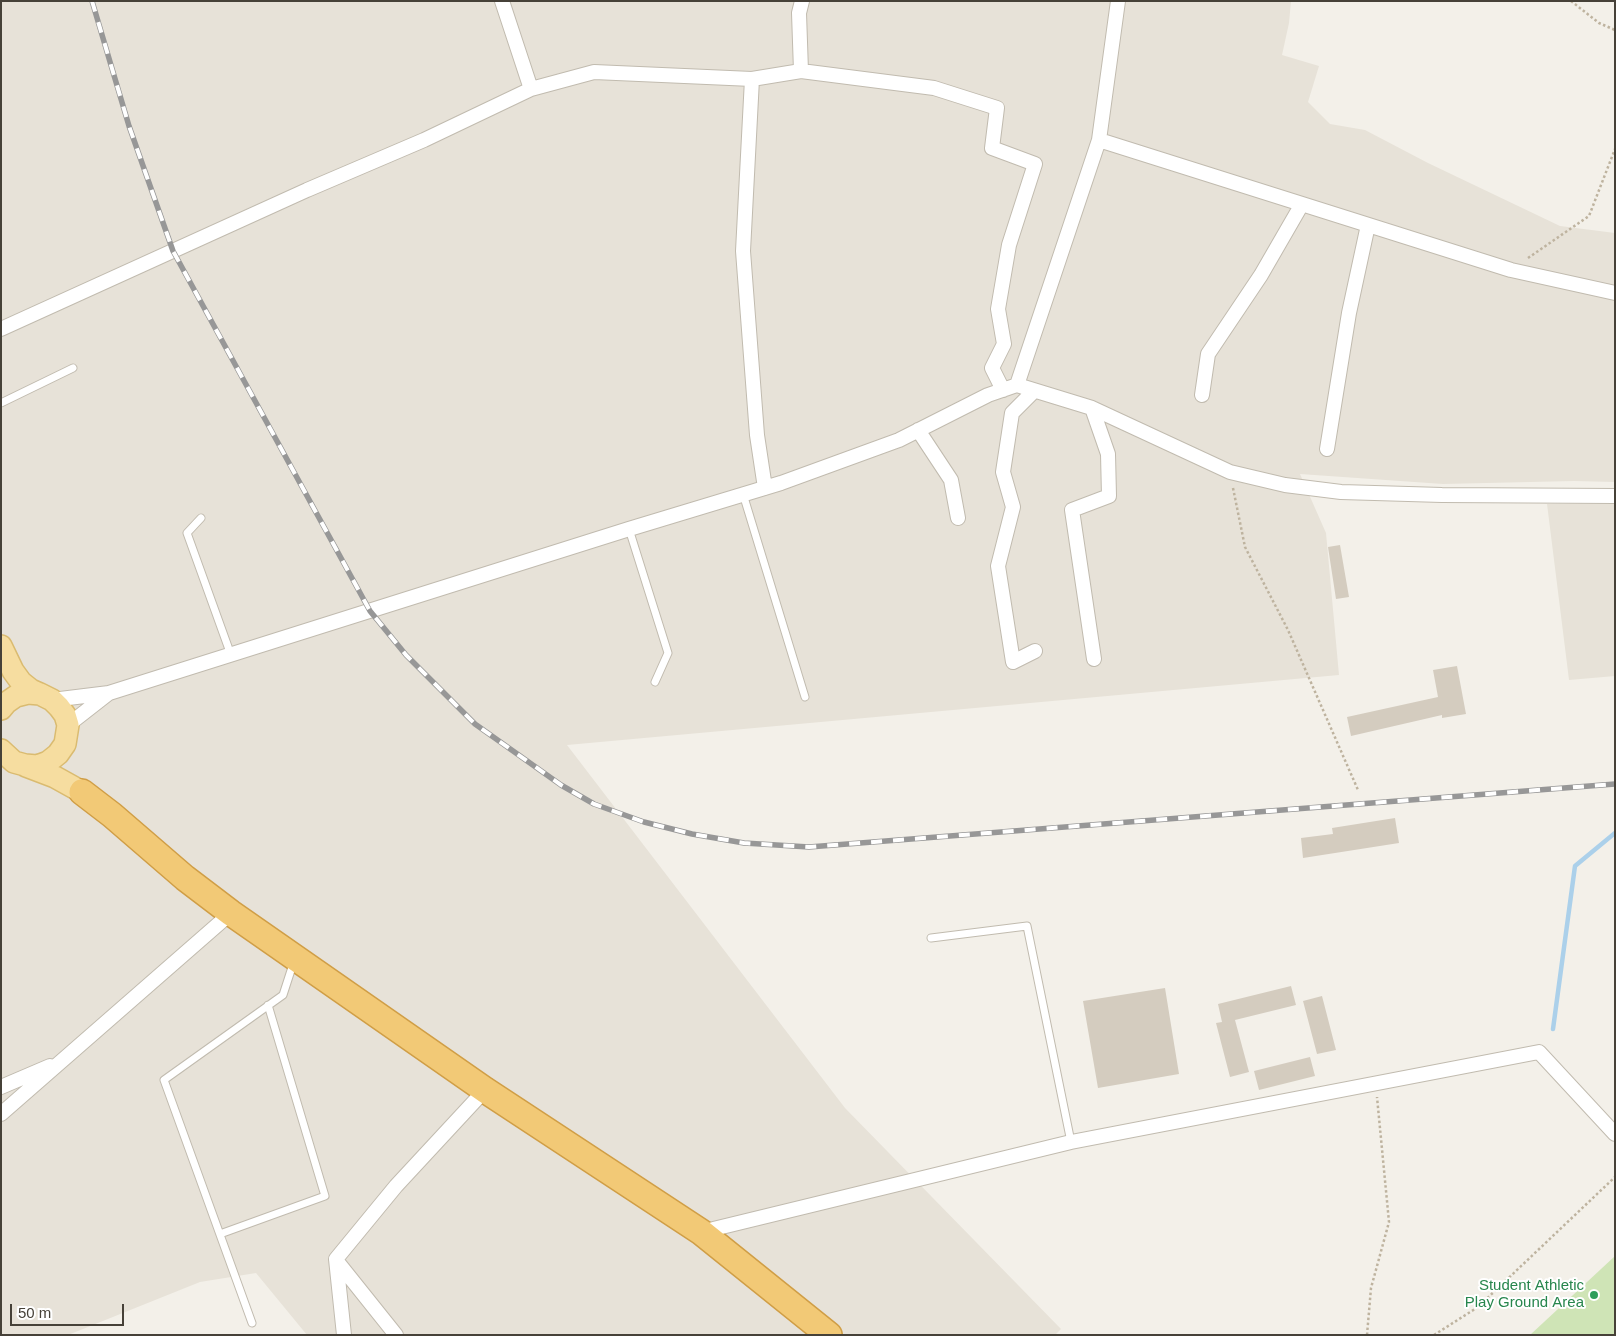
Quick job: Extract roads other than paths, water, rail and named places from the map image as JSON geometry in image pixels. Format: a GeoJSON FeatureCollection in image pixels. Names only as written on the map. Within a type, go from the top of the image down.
{"type":"FeatureCollection","features":[{"type":"Feature","properties":{"kind":"highway"},"geometry":{"type":"LineString","coordinates":[[82,792],[112,815],[185,878],[231,913],[485,1090],[701,1232],[830,1335]]}},
{"type":"Feature","properties":{"kind":"main road"},"geometry":{"type":"LineString","coordinates":[[1,646],[13,670],[22,682],[31,690],[59,706],[65,715],[68,729],[70,769],[82,792]]}},
{"type":"Feature","properties":{"kind":"main road"},"geometry":{"type":"LineString","coordinates":[[1,709],[16,696],[28,693],[46,697]]}},
{"type":"Feature","properties":{"kind":"main road"},"geometry":{"type":"LineString","coordinates":[[24,765],[37,766],[58,754],[65,744],[68,729]]}},
{"type":"Feature","properties":{"kind":"main road"},"geometry":{"type":"LineString","coordinates":[[2,753],[14,762],[55,778],[82,792]]}},
{"type":"Feature","properties":{"kind":"street"},"geometry":{"type":"LineString","coordinates":[[502,1],[531,89]]}},
{"type":"Feature","properties":{"kind":"street"},"geometry":{"type":"LineString","coordinates":[[801,72],[798,13],[802,1]]}},
{"type":"Feature","properties":{"kind":"street"},"geometry":{"type":"LineString","coordinates":[[1017,385],[1098,140],[1118,1]]}},
{"type":"Feature","properties":{"kind":"street"},"geometry":{"type":"LineString","coordinates":[[1,329],[308,190],[424,140],[531,89],[594,72],[752,79],[801,72],[934,88],[997,108],[992,148],[1035,164],[1009,245],[998,309],[1004,344],[992,368],[1003,390]]}},
{"type":"Feature","properties":{"kind":"street"},"geometry":{"type":"LineString","coordinates":[[752,79],[743,251],[757,436],[765,488]]}},
{"type":"Feature","properties":{"kind":"street"},"geometry":{"type":"LineString","coordinates":[[1098,140],[1511,270],[1615,293]]}},
{"type":"Feature","properties":{"kind":"street"},"geometry":{"type":"LineString","coordinates":[[1202,395],[1208,354],[1260,275],[1302,204]]}},
{"type":"Feature","properties":{"kind":"street"},"geometry":{"type":"LineString","coordinates":[[1328,449],[1349,313],[1368,225]]}},
{"type":"Feature","properties":{"kind":"street"},"geometry":{"type":"LineString","coordinates":[[46,697],[109,693],[765,488],[899,440],[988,395],[1017,385],[1092,408],[1230,472],[1285,485],[1341,492],[1442,496],[1615,496]]}},
{"type":"Feature","properties":{"kind":"street"},"geometry":{"type":"LineString","coordinates":[[1034,390],[1012,413],[1003,472],[1012,507],[998,566],[1013,662],[1035,651]]}},
{"type":"Feature","properties":{"kind":"street"},"geometry":{"type":"LineString","coordinates":[[1092,408],[1108,454],[1109,496],[1072,510],[1094,659]]}},
{"type":"Feature","properties":{"kind":"street"},"geometry":{"type":"LineString","coordinates":[[918,430],[951,480],[958,518]]}},
{"type":"Feature","properties":{"kind":"street"},"geometry":{"type":"LineString","coordinates":[[68,729],[109,693]]}},
{"type":"Feature","properties":{"kind":"street"},"geometry":{"type":"LineString","coordinates":[[1,1114],[231,913]]}},
{"type":"Feature","properties":{"kind":"street"},"geometry":{"type":"LineString","coordinates":[[701,1232],[1071,1142],[1540,1052],[1615,1134]]}},
{"type":"Feature","properties":{"kind":"street"},"geometry":{"type":"LineString","coordinates":[[1,1087],[64,1059]]}},
{"type":"Feature","properties":{"kind":"street"},"geometry":{"type":"LineString","coordinates":[[344,1335],[336,1260],[396,1186],[485,1090]]}},
{"type":"Feature","properties":{"kind":"street"},"geometry":{"type":"LineString","coordinates":[[336,1260],[396,1335]]}},
{"type":"Feature","properties":{"kind":"lane"},"geometry":{"type":"LineString","coordinates":[[1,403],[73,368]]}},
{"type":"Feature","properties":{"kind":"lane"},"geometry":{"type":"LineString","coordinates":[[743,494],[805,697]]}},
{"type":"Feature","properties":{"kind":"lane"},"geometry":{"type":"LineString","coordinates":[[201,518],[187,533],[231,655]]}},
{"type":"Feature","properties":{"kind":"lane"},"geometry":{"type":"LineString","coordinates":[[629,529],[668,653],[655,682]]}},
{"type":"Feature","properties":{"kind":"lane"},"geometry":{"type":"LineString","coordinates":[[931,938],[1027,926],[1071,1142]]}},
{"type":"Feature","properties":{"kind":"lane"},"geometry":{"type":"LineString","coordinates":[[252,1323],[164,1080],[283,995],[295,958]]}},
{"type":"Feature","properties":{"kind":"lane"},"geometry":{"type":"LineString","coordinates":[[220,1234],[325,1196],[268,1005]]}},
{"type":"Feature","properties":{"kind":"waterway"},"geometry":{"type":"LineString","coordinates":[[1553,1029],[1575,866],[1615,833]]}},
{"type":"Feature","properties":{"kind":"railway"},"geometry":{"type":"LineString","coordinates":[[92,1],[129,126],[173,251],[370,611],[406,655],[475,724],[561,785],[594,804],[644,822],[692,834],[744,843],[809,847],[1615,784]]}},
{"type":"Feature","properties":{"kind":"place","name":"Student Athletic Play Ground Area"},"geometry":{"type":"Point","coordinates":[1594,1295]}}]}
